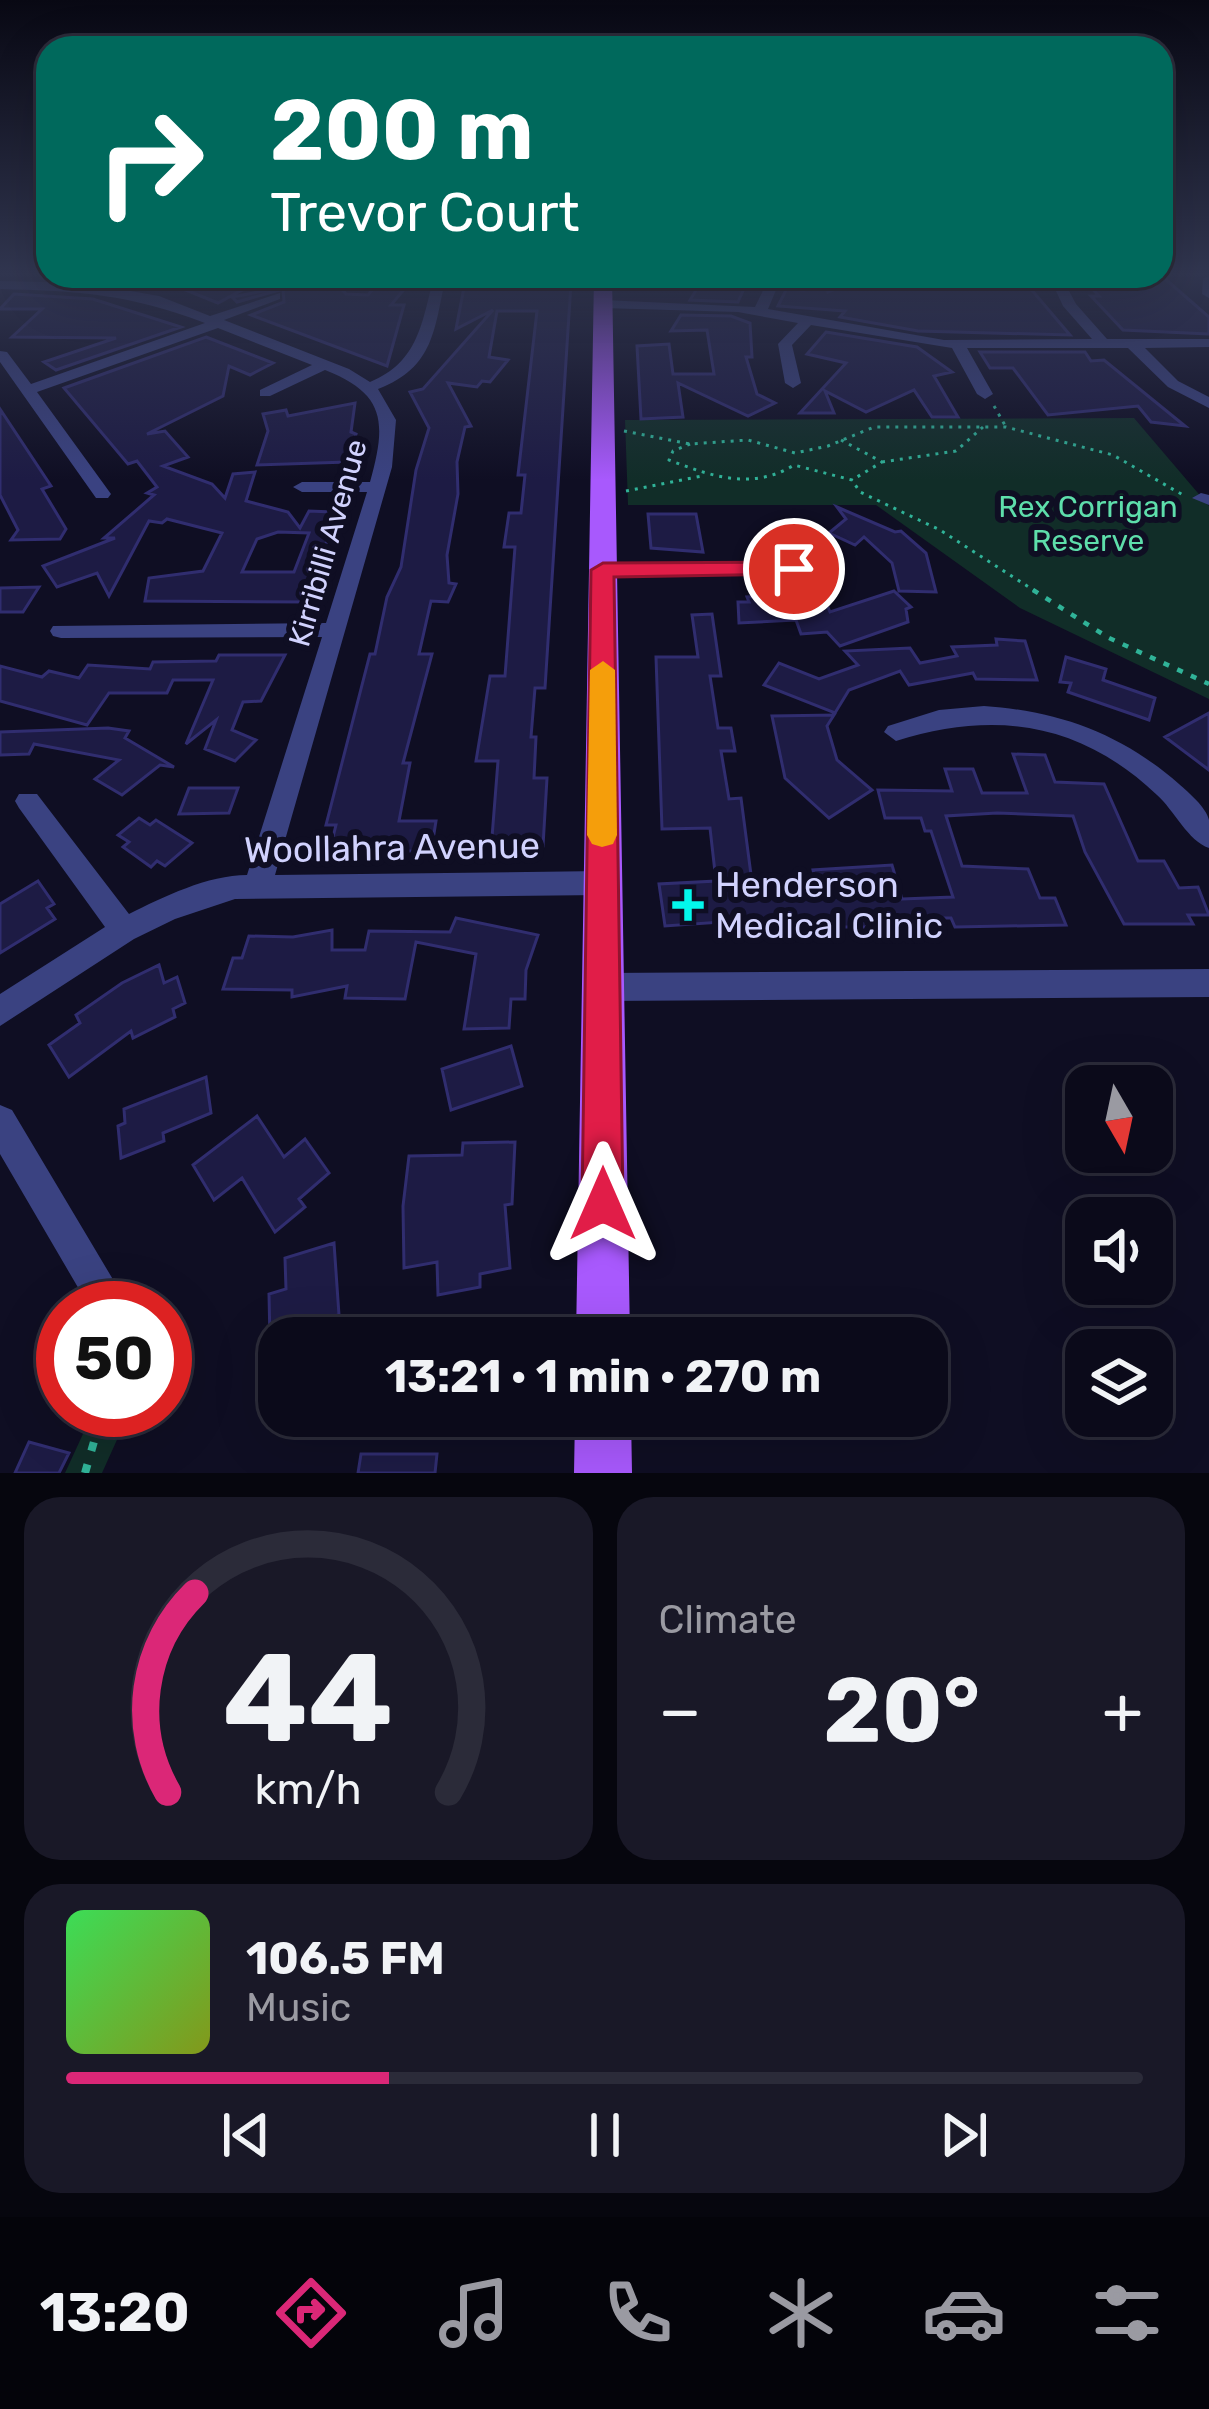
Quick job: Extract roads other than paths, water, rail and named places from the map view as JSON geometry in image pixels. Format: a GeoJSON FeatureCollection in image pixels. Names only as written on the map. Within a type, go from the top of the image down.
{"type":"FeatureCollection","features":[{"type":"Feature","properties":{"kind":"main road"},"geometry":{"type":"LineString","coordinates":[[603,343],[603,1317]]}},
{"type":"Feature","properties":{"kind":"main road"},"geometry":{"type":"LineString","coordinates":[[603,1437],[603,1473]]}},
{"type":"Feature","properties":{"kind":"street"},"geometry":{"type":"LineString","coordinates":[[28,390],[157,343]]}},
{"type":"Feature","properties":{"kind":"street","name":"Kirribilli Avenue"},"geometry":{"type":"LineString","coordinates":[[258,885],[378,487],[391,429],[387,409],[370,387],[271,343]]}},
{"type":"Feature","properties":{"kind":"street"},"geometry":{"type":"LineString","coordinates":[[370,387],[403,374],[417,361],[422,343]]}},
{"type":"Feature","properties":{"kind":"street"},"geometry":{"type":"LineString","coordinates":[[786,343],[793,382]]}},
{"type":"Feature","properties":{"kind":"street"},"geometry":{"type":"LineString","coordinates":[[943,343],[1209,344]]}},
{"type":"Feature","properties":{"kind":"street"},"geometry":{"type":"LineString","coordinates":[[957,344],[989,400]]}},
{"type":"Feature","properties":{"kind":"street"},"geometry":{"type":"LineString","coordinates":[[1132,344],[1174,384],[1209,403]]}},
{"type":"Feature","properties":{"kind":"street"},"geometry":{"type":"LineString","coordinates":[[2,355],[102,494]]}},
{"type":"Feature","properties":{"kind":"street"},"geometry":{"type":"LineString","coordinates":[[265,393],[325,364]]}},
{"type":"Feature","properties":{"kind":"street"},"geometry":{"type":"LineString","coordinates":[[302,487],[378,487]]}},
{"type":"Feature","properties":{"kind":"street"},"geometry":{"type":"LineString","coordinates":[[603,570],[836,569]]}},
{"type":"Feature","properties":{"kind":"street"},"geometry":{"type":"LineString","coordinates":[[61,631],[335,630]]}},
{"type":"Feature","properties":{"kind":"street"},"geometry":{"type":"LineString","coordinates":[[896,732],[971,712],[1018,715],[1074,730],[1120,753],[1163,784],[1209,837]]}},
{"type":"Feature","properties":{"kind":"street"},"geometry":{"type":"LineString","coordinates":[[28,801],[124,930]]}},
{"type":"Feature","properties":{"kind":"street","name":"Woollahra Avenue"},"geometry":{"type":"LineString","coordinates":[[0,1011],[124,930],[202,896],[258,885],[602,883]]}},
{"type":"Feature","properties":{"kind":"street"},"geometry":{"type":"LineString","coordinates":[[603,987],[1209,983]]}},
{"type":"Feature","properties":{"kind":"street"},"geometry":{"type":"LineString","coordinates":[[0,1122],[95,1281]]}},
{"type":"Feature","properties":{"kind":"place","name":"Henderson Medical Clinic"},"geometry":{"type":"Point","coordinates":[688,905]}},
{"type":"Feature","properties":{"kind":"park label","name":"Rex Corrigan Reserve"},"geometry":{"type":"Point","coordinates":[1088,524]}}]}
